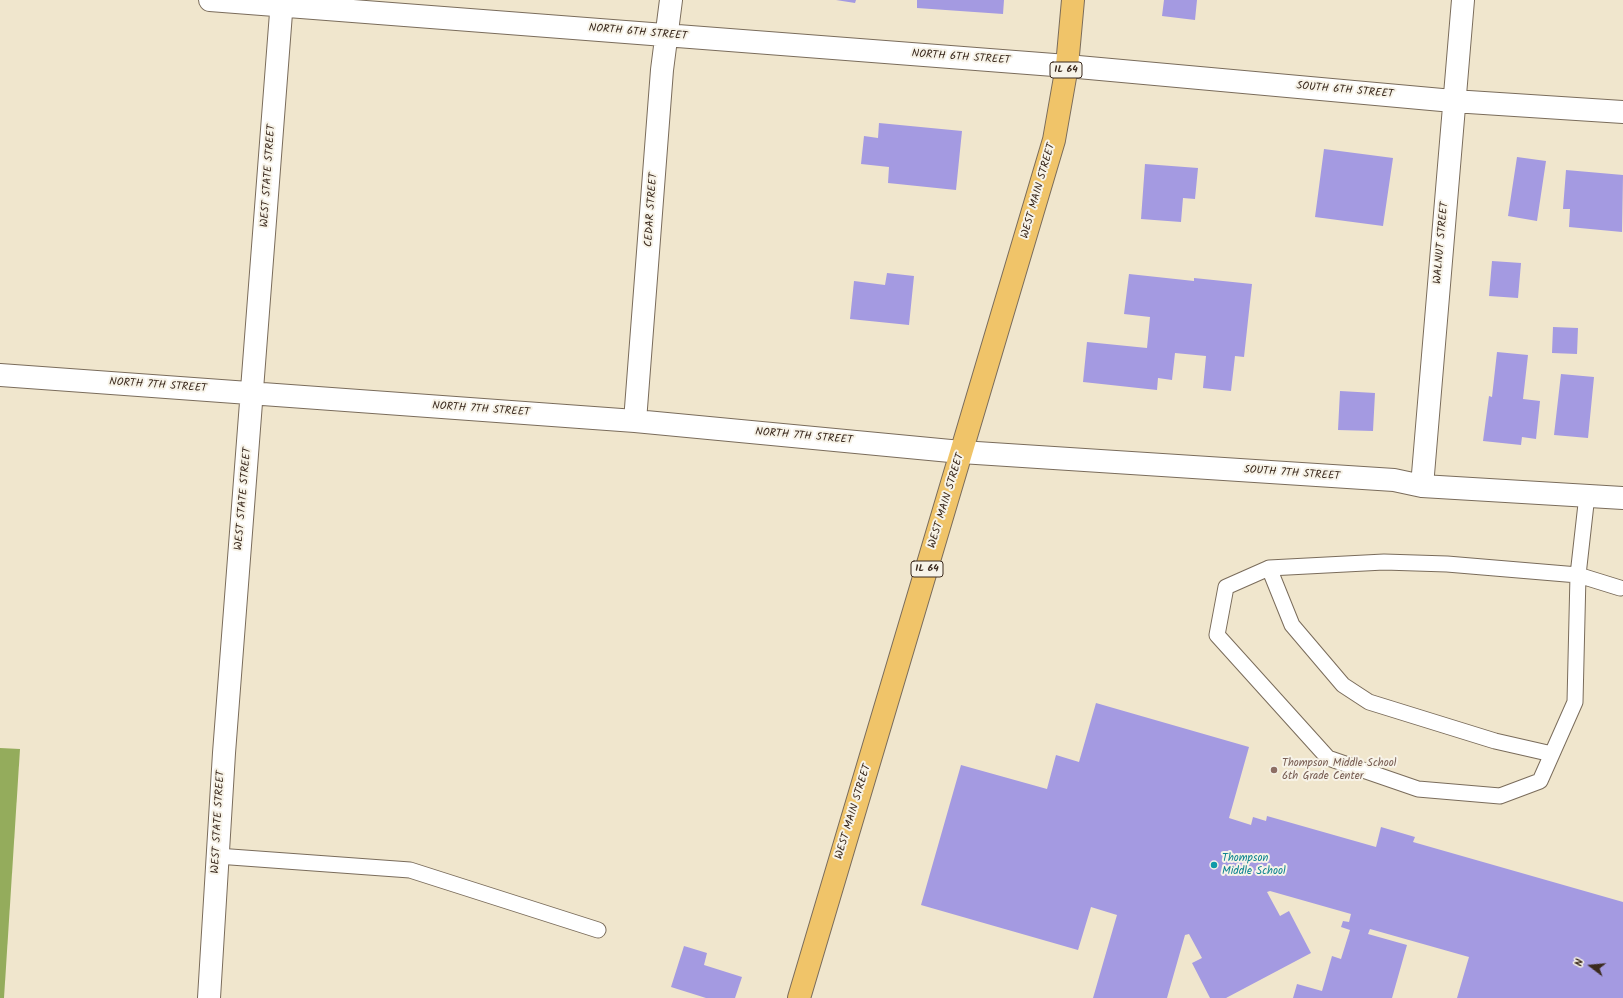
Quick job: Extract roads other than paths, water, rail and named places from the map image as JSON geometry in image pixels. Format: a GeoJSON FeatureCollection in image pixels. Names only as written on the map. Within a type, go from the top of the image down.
{"type":"FeatureCollection","features":[{"type":"Feature","properties":{"kind":"main road","name":"WEST MAIN STREET"},"geometry":{"type":"LineString","coordinates":[[799,998],[1054,140],[1067,66],[1072,0]]}},
{"type":"Feature","properties":{"kind":"street","name":"NORTH 6TH STREET"},"geometry":{"type":"LineString","coordinates":[[210,0],[282,3],[668,36],[1067,66]]}},
{"type":"Feature","properties":{"kind":"street","name":"CEDAR STREET"},"geometry":{"type":"LineString","coordinates":[[636,421],[662,70],[668,36],[671,0]]}},
{"type":"Feature","properties":{"kind":"street","name":"WALNUT STREET"},"geometry":{"type":"LineString","coordinates":[[1422,486],[1453,101],[1463,0]]}},
{"type":"Feature","properties":{"kind":"street","name":"WEST STATE STREET"},"geometry":{"type":"LineString","coordinates":[[209,998],[217,856],[282,3]]}},
{"type":"Feature","properties":{"kind":"street","name":"SOUTH 6TH STREET"},"geometry":{"type":"LineString","coordinates":[[1067,66],[1453,101],[1623,112]]}},
{"type":"Feature","properties":{"kind":"street","name":"NORTH 7TH STREET"},"geometry":{"type":"LineString","coordinates":[[0,375],[636,421],[961,452]]}},
{"type":"Feature","properties":{"kind":"street","name":"SOUTH 7TH STREET"},"geometry":{"type":"LineString","coordinates":[[961,452],[1394,480],[1422,486],[1623,498]]}},
{"type":"Feature","properties":{"kind":"lane"},"geometry":{"type":"LineString","coordinates":[[1587,495],[1578,575],[1575,702],[1540,781],[1500,796],[1418,788],[1328,758],[1217,635],[1226,587],[1269,568],[1384,562],[1447,564],[1578,575],[1620,588]]}},
{"type":"Feature","properties":{"kind":"lane"},"geometry":{"type":"LineString","coordinates":[[1269,568],[1292,625],[1343,685],[1369,702],[1495,741],[1552,754]]}},
{"type":"Feature","properties":{"kind":"lane"},"geometry":{"type":"LineString","coordinates":[[217,856],[410,870],[598,930]]}},
{"type":"Feature","properties":{"kind":"place","name":"Thompson Middle School 6th Grade Center"},"geometry":{"type":"Point","coordinates":[1274,770]}},
{"type":"Feature","properties":{"kind":"place","name":"Thompson Middle School"},"geometry":{"type":"Point","coordinates":[1214,865]}}]}
